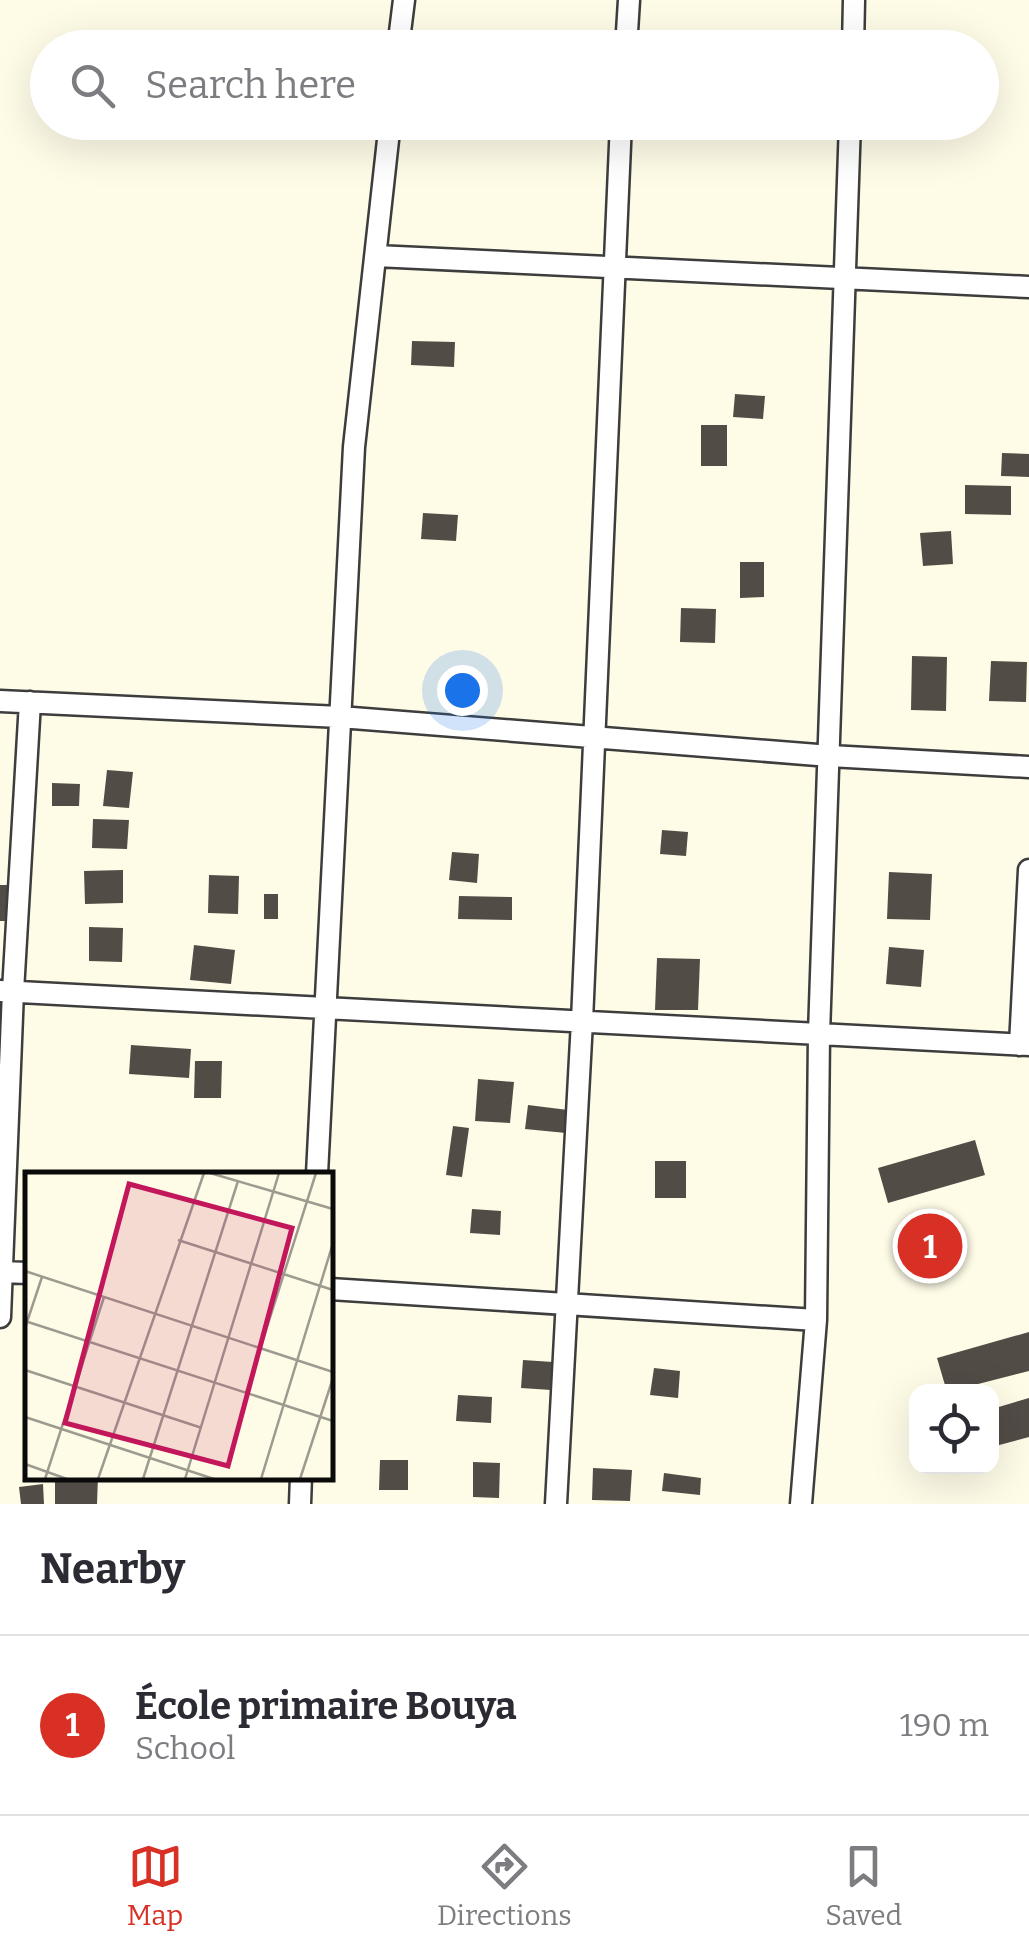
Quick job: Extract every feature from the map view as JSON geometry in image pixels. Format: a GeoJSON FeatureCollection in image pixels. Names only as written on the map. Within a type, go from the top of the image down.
{"type":"FeatureCollection","features":[{"type":"Feature","properties":{"kind":"street"},"geometry":{"type":"LineString","coordinates":[[400,30],[404,0]]}},
{"type":"Feature","properties":{"kind":"street"},"geometry":{"type":"LineString","coordinates":[[627,30],[629,0]]}},
{"type":"Feature","properties":{"kind":"street"},"geometry":{"type":"LineString","coordinates":[[853,30],[854,0]]}},
{"type":"Feature","properties":{"kind":"street"},"geometry":{"type":"LineString","coordinates":[[317,1172],[354,447],[388,140]]}},
{"type":"Feature","properties":{"kind":"street"},"geometry":{"type":"LineString","coordinates":[[556,1504],[582,1022],[620,140]]}},
{"type":"Feature","properties":{"kind":"street"},"geometry":{"type":"LineString","coordinates":[[801,1504],[816,1320],[819,1034],[849,140]]}},
{"type":"Feature","properties":{"kind":"street"},"geometry":{"type":"LineString","coordinates":[[376,256],[1029,287]]}},
{"type":"Feature","properties":{"kind":"street"},"geometry":{"type":"LineString","coordinates":[[0,701],[340,717],[830,756],[1029,767]]}},
{"type":"Feature","properties":{"kind":"street"},"geometry":{"type":"LineString","coordinates":[[0,1317],[7,991],[30,702]]}},
{"type":"Feature","properties":{"kind":"street"},"geometry":{"type":"LineString","coordinates":[[7,991],[1024,1045],[1029,870]]}},
{"type":"Feature","properties":{"kind":"street"},"geometry":{"type":"LineString","coordinates":[[332,1289],[816,1320]]}},
{"type":"Feature","properties":{"kind":"street"},"geometry":{"type":"LineString","coordinates":[[300,1504],[301,1479]]}},
{"type":"Feature","properties":{"kind":"building"},"geometry":{"type":"Polygon","coordinates":[[[412,341],[455,342],[454,367],[411,365],[412,341]]]}},
{"type":"Feature","properties":{"kind":"building"},"geometry":{"type":"Polygon","coordinates":[[[735,394],[765,396],[763,419],[733,417],[735,394]]]}},
{"type":"Feature","properties":{"kind":"building"},"geometry":{"type":"Polygon","coordinates":[[[701,425],[727,425],[727,466],[701,466],[701,425]]]}},
{"type":"Feature","properties":{"kind":"building"},"geometry":{"type":"Polygon","coordinates":[[[1002,453],[1029,454],[1029,477],[1001,476],[1002,453]]]}},
{"type":"Feature","properties":{"kind":"building"},"geometry":{"type":"Polygon","coordinates":[[[965,485],[1011,486],[1011,515],[965,514],[965,485]]]}},
{"type":"Feature","properties":{"kind":"building"},"geometry":{"type":"Polygon","coordinates":[[[423,513],[458,515],[456,541],[421,539],[423,513]]]}},
{"type":"Feature","properties":{"kind":"building"},"geometry":{"type":"Polygon","coordinates":[[[951,531],[953,564],[923,566],[920,533],[951,531]]]}},
{"type":"Feature","properties":{"kind":"building"},"geometry":{"type":"Polygon","coordinates":[[[740,562],[764,562],[764,597],[740,598],[740,562]]]}},
{"type":"Feature","properties":{"kind":"building"},"geometry":{"type":"Polygon","coordinates":[[[681,608],[716,609],[715,643],[680,642],[681,608]]]}},
{"type":"Feature","properties":{"kind":"building"},"geometry":{"type":"Polygon","coordinates":[[[912,656],[947,657],[946,711],[911,710],[912,656]]]}},
{"type":"Feature","properties":{"kind":"building"},"geometry":{"type":"Polygon","coordinates":[[[991,661],[1027,662],[1026,702],[989,701],[991,661]]]}},
{"type":"Feature","properties":{"kind":"building"},"geometry":{"type":"Polygon","coordinates":[[[107,770],[133,772],[129,808],[103,806],[107,770]]]}},
{"type":"Feature","properties":{"kind":"building"},"geometry":{"type":"Polygon","coordinates":[[[52,783],[80,784],[79,806],[52,806],[52,783]]]}},
{"type":"Feature","properties":{"kind":"building"},"geometry":{"type":"Polygon","coordinates":[[[93,819],[129,820],[127,849],[92,848],[93,819]]]}},
{"type":"Feature","properties":{"kind":"building"},"geometry":{"type":"Polygon","coordinates":[[[662,830],[688,832],[686,856],[660,854],[662,830]]]}},
{"type":"Feature","properties":{"kind":"building"},"geometry":{"type":"Polygon","coordinates":[[[452,852],[479,854],[477,883],[449,880],[452,852]]]}},
{"type":"Feature","properties":{"kind":"building"},"geometry":{"type":"Polygon","coordinates":[[[123,870],[123,903],[85,904],[84,871],[123,870]]]}},
{"type":"Feature","properties":{"kind":"building"},"geometry":{"type":"Polygon","coordinates":[[[889,872],[932,874],[930,920],[887,919],[889,872]]]}},
{"type":"Feature","properties":{"kind":"building"},"geometry":{"type":"Polygon","coordinates":[[[209,875],[239,876],[238,914],[208,913],[209,875]]]}},
{"type":"Feature","properties":{"kind":"building"},"geometry":{"type":"Polygon","coordinates":[[[0,885],[14,885],[13,921],[0,921],[0,885]]]}},
{"type":"Feature","properties":{"kind":"building"},"geometry":{"type":"Polygon","coordinates":[[[264,894],[278,894],[278,919],[264,919],[264,894]]]}},
{"type":"Feature","properties":{"kind":"building"},"geometry":{"type":"Polygon","coordinates":[[[459,896],[512,897],[512,920],[458,919],[459,896]]]}},
{"type":"Feature","properties":{"kind":"building"},"geometry":{"type":"Polygon","coordinates":[[[89,927],[123,928],[122,962],[89,961],[89,927]]]}},
{"type":"Feature","properties":{"kind":"building"},"geometry":{"type":"Polygon","coordinates":[[[194,945],[235,950],[231,984],[190,980],[194,945]]]}},
{"type":"Feature","properties":{"kind":"building"},"geometry":{"type":"Polygon","coordinates":[[[889,947],[924,950],[921,987],[886,984],[889,947]]]}},
{"type":"Feature","properties":{"kind":"building"},"geometry":{"type":"Polygon","coordinates":[[[657,958],[700,959],[698,1010],[655,1010],[657,958]]]}},
{"type":"Feature","properties":{"kind":"building"},"geometry":{"type":"Polygon","coordinates":[[[131,1045],[191,1049],[189,1078],[129,1074],[131,1045]]]}},
{"type":"Feature","properties":{"kind":"building"},"geometry":{"type":"Polygon","coordinates":[[[195,1061],[222,1061],[221,1098],[194,1098],[195,1061]]]}},
{"type":"Feature","properties":{"kind":"building"},"geometry":{"type":"Polygon","coordinates":[[[478,1079],[514,1082],[510,1123],[475,1121],[478,1079]]]}},
{"type":"Feature","properties":{"kind":"building"},"geometry":{"type":"Polygon","coordinates":[[[528,1105],[568,1110],[566,1133],[525,1129],[528,1105]]]}},
{"type":"Feature","properties":{"kind":"building"},"geometry":{"type":"Polygon","coordinates":[[[453,1126],[469,1128],[462,1177],[446,1175],[453,1126]]]}},
{"type":"Feature","properties":{"kind":"building"},"geometry":{"type":"Polygon","coordinates":[[[975,1140],[985,1175],[888,1203],[878,1168],[975,1140]]]}},
{"type":"Feature","properties":{"kind":"building"},"geometry":{"type":"Polygon","coordinates":[[[655,1161],[686,1161],[686,1198],[655,1198],[655,1161]]]}},
{"type":"Feature","properties":{"kind":"building"},"geometry":{"type":"Polygon","coordinates":[[[472,1209],[501,1211],[500,1235],[470,1233],[472,1209]]]}},
{"type":"Feature","properties":{"kind":"building"},"geometry":{"type":"Polygon","coordinates":[[[1029,1332],[1029,1371],[978,1384],[945,1384],[937,1358],[1029,1332]]]}},
{"type":"Feature","properties":{"kind":"building"},"geometry":{"type":"Polygon","coordinates":[[[523,1360],[553,1362],[551,1390],[521,1388],[523,1360]]]}},
{"type":"Feature","properties":{"kind":"building"},"geometry":{"type":"Polygon","coordinates":[[[654,1368],[680,1371],[678,1398],[650,1395],[654,1368]]]}},
{"type":"Feature","properties":{"kind":"building"},"geometry":{"type":"Polygon","coordinates":[[[458,1395],[492,1397],[491,1423],[456,1421],[458,1395]]]}},
{"type":"Feature","properties":{"kind":"building"},"geometry":{"type":"Polygon","coordinates":[[[1029,1398],[1029,1437],[999,1445],[999,1407],[1029,1398]]]}},
{"type":"Feature","properties":{"kind":"building"},"geometry":{"type":"Polygon","coordinates":[[[380,1460],[408,1460],[408,1490],[379,1490],[380,1460]]]}},
{"type":"Feature","properties":{"kind":"building"},"geometry":{"type":"Polygon","coordinates":[[[473,1462],[500,1463],[499,1498],[473,1497],[473,1462]]]}},
{"type":"Feature","properties":{"kind":"building"},"geometry":{"type":"Polygon","coordinates":[[[593,1468],[632,1470],[630,1501],[592,1500],[593,1468]]]}},
{"type":"Feature","properties":{"kind":"building"},"geometry":{"type":"Polygon","coordinates":[[[664,1473],[701,1478],[700,1495],[662,1491],[664,1473]]]}},
{"type":"Feature","properties":{"kind":"building"},"geometry":{"type":"Polygon","coordinates":[[[55,1479],[98,1479],[97,1504],[55,1504],[55,1479]]]}},
{"type":"Feature","properties":{"kind":"building"},"geometry":{"type":"Polygon","coordinates":[[[43,1484],[44,1504],[21,1504],[19,1487],[43,1484]]]}},
{"type":"Feature","properties":{"kind":"place","name":"École primaire Bouya"},"geometry":{"type":"Point","coordinates":[930,1246]}}]}
